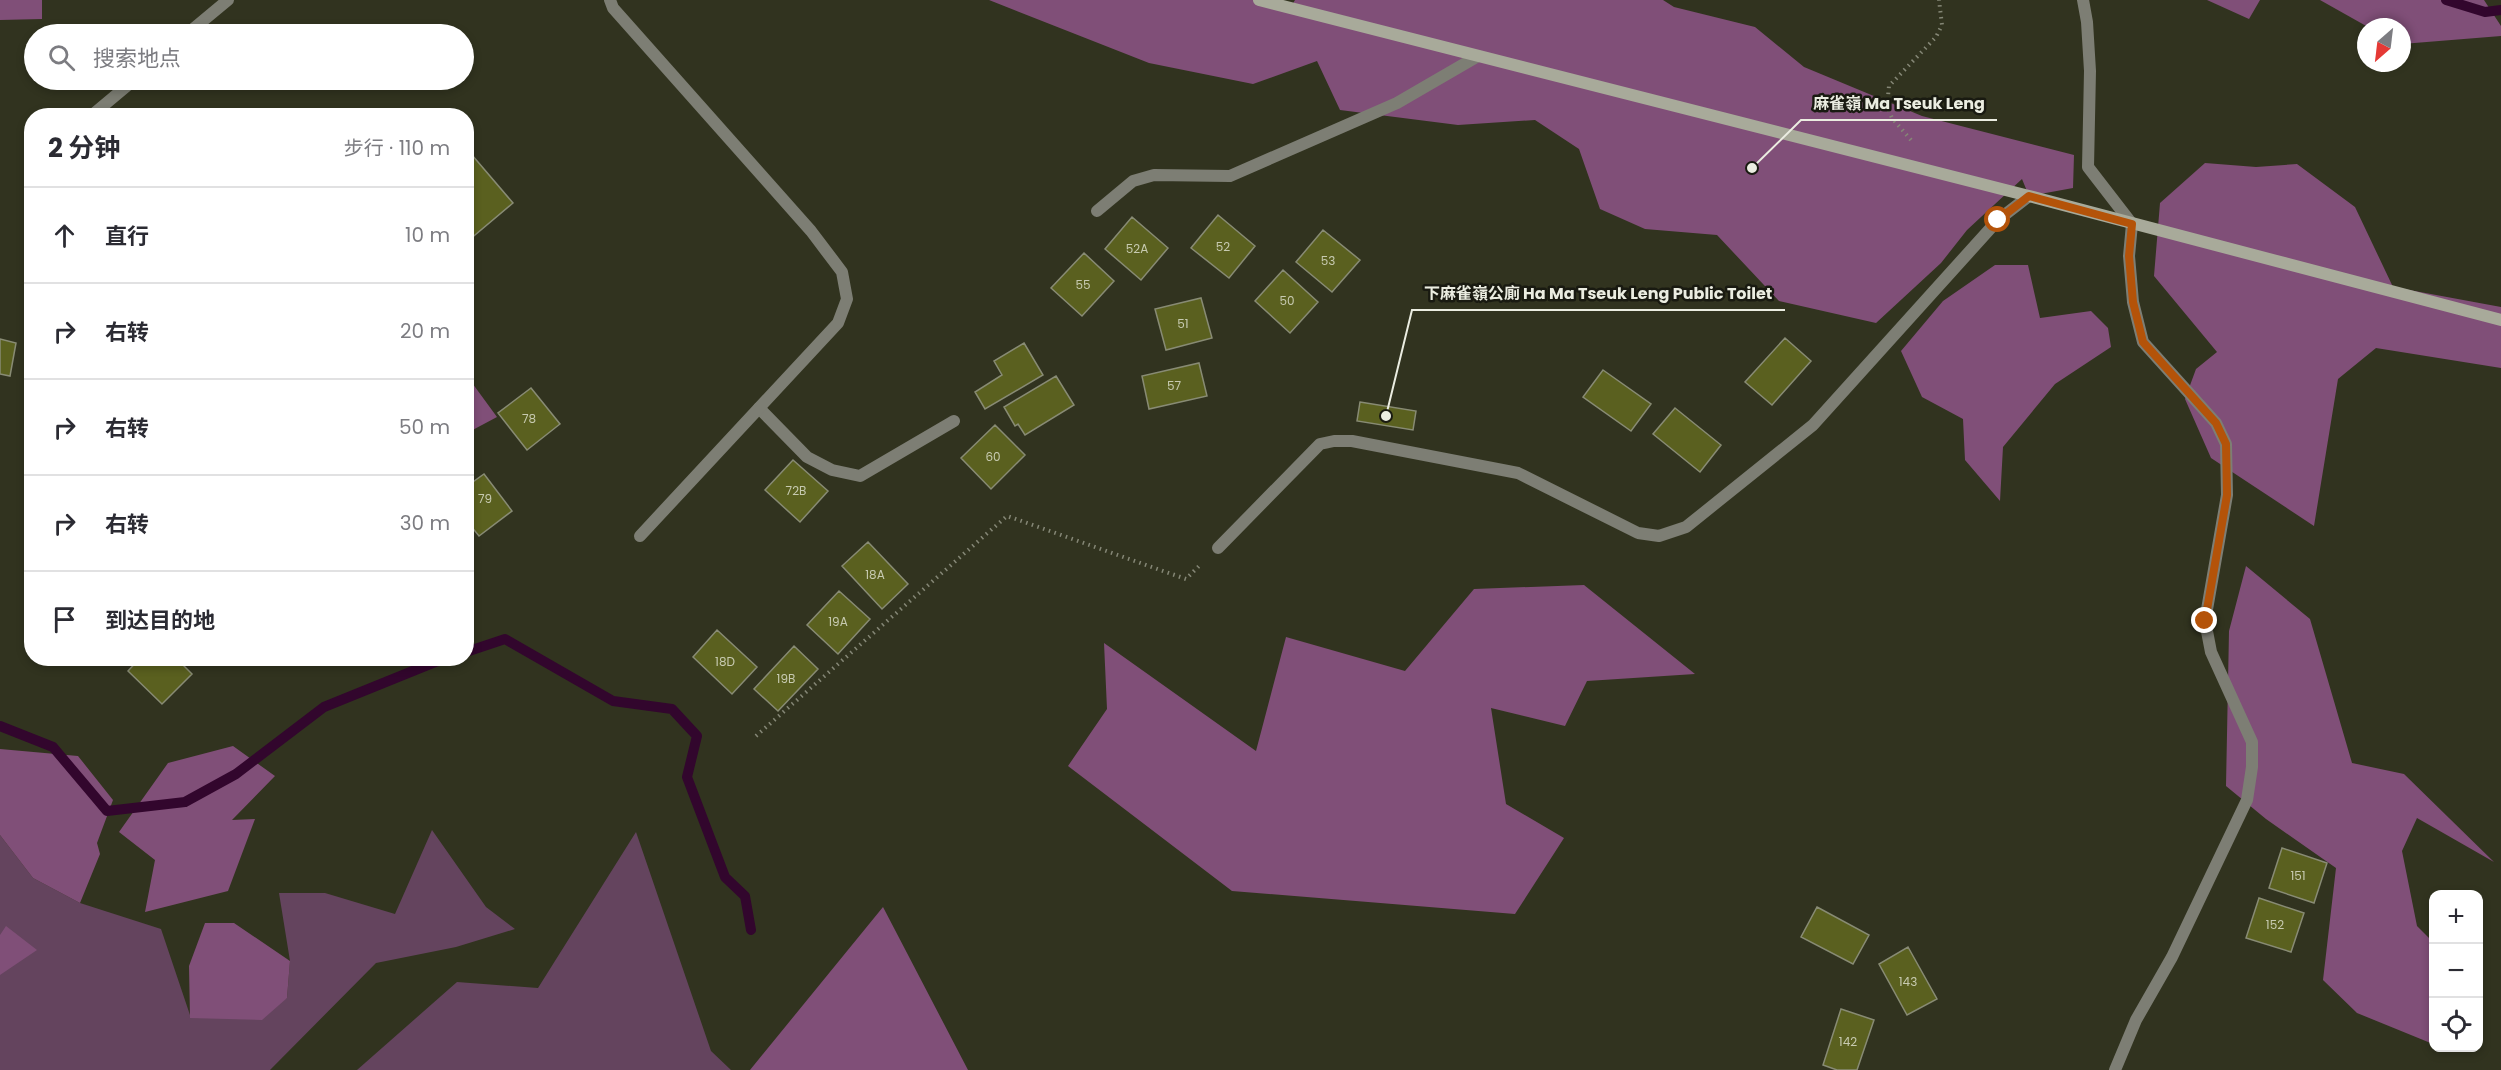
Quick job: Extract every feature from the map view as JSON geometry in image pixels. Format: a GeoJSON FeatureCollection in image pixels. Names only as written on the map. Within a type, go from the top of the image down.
{"type":"FeatureCollection","features":[{"type":"Feature","properties":{"kind":"main road"},"geometry":{"type":"LineString","coordinates":[[1259,0],[2029,196],[2501,320]]}},
{"type":"Feature","properties":{"kind":"street"},"geometry":{"type":"LineString","coordinates":[[199,24],[228,0]]}},
{"type":"Feature","properties":{"kind":"street"},"geometry":{"type":"LineString","coordinates":[[610,0],[613,8],[812,231],[842,272],[847,299],[838,323],[640,536]]}},
{"type":"Feature","properties":{"kind":"street"},"geometry":{"type":"LineString","coordinates":[[2083,0],[2087,22],[2090,71],[2088,168],[2132,224],[2129,256],[2133,302],[2143,342],[2216,423],[2226,444],[2227,495],[2205,621],[2211,652],[2252,742],[2252,767],[2247,800],[2172,957],[2136,1020],[2115,1070]]}},
{"type":"Feature","properties":{"kind":"street"},"geometry":{"type":"LineString","coordinates":[[1097,211],[1133,181],[1154,175],[1230,176],[1397,103],[1478,56]]}},
{"type":"Feature","properties":{"kind":"street"},"geometry":{"type":"LineString","coordinates":[[101,108],[122,90]]}},
{"type":"Feature","properties":{"kind":"street"},"geometry":{"type":"LineString","coordinates":[[1218,548],[1320,444],[1334,441],[1352,441],[1518,473],[1638,533],[1659,536],[1686,526],[1813,425],[1998,220],[2029,196]]}},
{"type":"Feature","properties":{"kind":"street"},"geometry":{"type":"LineString","coordinates":[[759,408],[807,457],[832,470],[860,476],[954,421]]}},
{"type":"Feature","properties":{"kind":"path"},"geometry":{"type":"LineString","coordinates":[[1912,140],[1892,118],[1887,106],[1889,86],[1936,37],[1942,25],[1940,0]]}},
{"type":"Feature","properties":{"kind":"path"},"geometry":{"type":"LineString","coordinates":[[756,736],[1007,516],[1186,579],[1218,548]]}},
{"type":"Feature","properties":{"kind":"shaded area"},"geometry":{"type":"Polygon","coordinates":[[[0,0],[42,0],[42,19],[0,20],[0,0]]]}},
{"type":"Feature","properties":{"kind":"shaded area"},"geometry":{"type":"Polygon","coordinates":[[[989,0],[1270,0],[1291,7],[1295,0],[1663,0],[1674,7],[1755,27],[1804,67],[1922,116],[2074,155],[2073,188],[2029,196],[2022,179],[1967,230],[1941,263],[1876,323],[1779,301],[1717,235],[1645,229],[1600,209],[1579,149],[1535,120],[1458,125],[1340,110],[1317,61],[1253,84],[1149,63],[989,0]]]}},
{"type":"Feature","properties":{"kind":"shaded area"},"geometry":{"type":"Polygon","coordinates":[[[2207,0],[2260,0],[2249,19],[2207,0]]]}},
{"type":"Feature","properties":{"kind":"shaded area"},"geometry":{"type":"Polygon","coordinates":[[[2320,0],[2484,0],[2501,26],[2501,36],[2411,43],[2411,18],[2357,18],[2357,21],[2320,0]]]}},
{"type":"Feature","properties":{"kind":"shaded area"},"geometry":{"type":"Polygon","coordinates":[[[2205,163],[2256,167],[2297,164],[2355,207],[2393,287],[2501,307],[2501,368],[2376,348],[2338,379],[2314,526],[2211,458],[2185,399],[2196,369],[2217,352],[2154,276],[2160,203],[2205,163]]]}},
{"type":"Feature","properties":{"kind":"shaded area"},"geometry":{"type":"Polygon","coordinates":[[[1995,265],[2028,265],[2040,318],[2091,311],[2108,328],[2111,347],[2055,384],[2003,447],[2000,501],[1965,460],[1963,419],[1922,397],[1901,351],[1943,301],[1995,265]]]}},
{"type":"Feature","properties":{"kind":"shaded area"},"geometry":{"type":"Polygon","coordinates":[[[474,386],[497,417],[474,429],[474,386]]]}},
{"type":"Feature","properties":{"kind":"shaded area"},"geometry":{"type":"Polygon","coordinates":[[[2246,566],[2310,619],[2352,763],[2404,774],[2494,862],[2417,818],[2402,851],[2417,926],[2429,938],[2429,1042],[2357,1013],[2323,980],[2336,868],[2266,819],[2226,786],[2229,631],[2246,566]]]}},
{"type":"Feature","properties":{"kind":"shaded area"},"geometry":{"type":"Polygon","coordinates":[[[1584,585],[1695,674],[1587,681],[1565,726],[1491,708],[1506,804],[1564,838],[1515,914],[1232,891],[1068,766],[1107,709],[1104,643],[1256,751],[1286,637],[1405,671],[1474,589],[1584,585]]]}},
{"type":"Feature","properties":{"kind":"shaded area"},"geometry":{"type":"Polygon","coordinates":[[[233,746],[275,776],[232,820],[255,819],[228,891],[145,912],[155,860],[119,832],[168,763],[233,746]]]}},
{"type":"Feature","properties":{"kind":"shaded area"},"geometry":{"type":"Polygon","coordinates":[[[0,749],[78,756],[113,800],[97,843],[100,854],[80,903],[33,878],[0,835],[0,749]]]}},
{"type":"Feature","properties":{"kind":"shaded area"},"geometry":{"type":"Polygon","coordinates":[[[432,830],[486,907],[515,929],[456,947],[376,963],[270,1070],[0,1070],[0,835],[33,878],[80,903],[161,929],[191,1018],[287,998],[290,961],[279,893],[325,893],[395,914],[432,830]]]}},
{"type":"Feature","properties":{"kind":"shaded area"},"geometry":{"type":"Polygon","coordinates":[[[636,832],[711,1051],[731,1070],[357,1070],[457,982],[538,988],[636,832]]]}},
{"type":"Feature","properties":{"kind":"shaded area"},"geometry":{"type":"Polygon","coordinates":[[[883,907],[968,1070],[750,1070],[883,907]]]}},
{"type":"Feature","properties":{"kind":"shaded area"},"geometry":{"type":"Polygon","coordinates":[[[205,923],[234,923],[290,961],[287,998],[262,1020],[190,1018],[189,966],[205,923]]]}},
{"type":"Feature","properties":{"kind":"shaded area"},"geometry":{"type":"Polygon","coordinates":[[[6,926],[37,950],[0,975],[0,935],[6,926]]]}},
{"type":"Feature","properties":{"kind":"building"},"geometry":{"type":"Polygon","coordinates":[[[474,157],[513,203],[474,236],[474,157]]]}},
{"type":"Feature","properties":{"kind":"building"},"geometry":{"type":"Polygon","coordinates":[[[1218,215],[1255,246],[1229,278],[1191,248],[1218,215]]]}},
{"type":"Feature","properties":{"kind":"building"},"geometry":{"type":"Polygon","coordinates":[[[1132,217],[1168,248],[1141,280],[1105,249],[1132,217]]]}},
{"type":"Feature","properties":{"kind":"building"},"geometry":{"type":"Polygon","coordinates":[[[1323,230],[1360,260],[1332,292],[1296,262],[1323,230]]]}},
{"type":"Feature","properties":{"kind":"building"},"geometry":{"type":"Polygon","coordinates":[[[1084,253],[1114,281],[1082,316],[1051,288],[1084,253]]]}},
{"type":"Feature","properties":{"kind":"building"},"geometry":{"type":"Polygon","coordinates":[[[1283,270],[1318,302],[1290,333],[1255,301],[1283,270]]]}},
{"type":"Feature","properties":{"kind":"building"},"geometry":{"type":"Polygon","coordinates":[[[1201,298],[1212,338],[1166,350],[1155,309],[1201,298]]]}},
{"type":"Feature","properties":{"kind":"building"},"geometry":{"type":"Polygon","coordinates":[[[1785,338],[1811,361],[1772,405],[1745,382],[1785,338]]]}},
{"type":"Feature","properties":{"kind":"building"},"geometry":{"type":"Polygon","coordinates":[[[0,339],[16,343],[10,376],[0,374],[0,339]]]}},
{"type":"Feature","properties":{"kind":"building"},"geometry":{"type":"Polygon","coordinates":[[[1024,343],[1043,375],[985,409],[975,392],[1002,375],[994,361],[1024,343]]]}},
{"type":"Feature","properties":{"kind":"building"},"geometry":{"type":"Polygon","coordinates":[[[1199,363],[1207,396],[1149,409],[1142,376],[1199,363]]]}},
{"type":"Feature","properties":{"kind":"building"},"geometry":{"type":"Polygon","coordinates":[[[1603,370],[1651,404],[1631,431],[1583,397],[1603,370]]]}},
{"type":"Feature","properties":{"kind":"building"},"geometry":{"type":"Polygon","coordinates":[[[1056,376],[1074,405],[1025,435],[1018,424],[1015,426],[1004,407],[1056,376]]]}},
{"type":"Feature","properties":{"kind":"building"},"geometry":{"type":"Polygon","coordinates":[[[531,388],[560,424],[527,450],[498,413],[531,388]]]}},
{"type":"Feature","properties":{"kind":"building"},"geometry":{"type":"Polygon","coordinates":[[[1360,402],[1416,411],[1413,430],[1357,421],[1360,402]]]}},
{"type":"Feature","properties":{"kind":"building"},"geometry":{"type":"Polygon","coordinates":[[[1675,408],[1721,445],[1700,472],[1653,434],[1675,408]]]}},
{"type":"Feature","properties":{"kind":"building"},"geometry":{"type":"Polygon","coordinates":[[[995,425],[1025,455],[991,489],[961,458],[995,425]]]}},
{"type":"Feature","properties":{"kind":"building"},"geometry":{"type":"Polygon","coordinates":[[[793,460],[828,491],[800,522],[765,490],[793,460]]]}},
{"type":"Feature","properties":{"kind":"building"},"geometry":{"type":"Polygon","coordinates":[[[484,474],[512,511],[479,536],[474,530],[474,481],[484,474]]]}},
{"type":"Feature","properties":{"kind":"building"},"geometry":{"type":"Polygon","coordinates":[[[868,542],[908,584],[882,609],[842,566],[868,542]]]}},
{"type":"Feature","properties":{"kind":"building"},"geometry":{"type":"Polygon","coordinates":[[[839,591],[870,619],[838,654],[807,625],[839,591]]]}},
{"type":"Feature","properties":{"kind":"building"},"geometry":{"type":"Polygon","coordinates":[[[717,630],[757,667],[732,694],[693,657],[717,630]]]}},
{"type":"Feature","properties":{"kind":"building"},"geometry":{"type":"Polygon","coordinates":[[[794,646],[818,669],[778,711],[754,689],[794,646]]]}},
{"type":"Feature","properties":{"kind":"building"},"geometry":{"type":"Polygon","coordinates":[[[133,666],[184,666],[192,674],[162,704],[128,671],[133,666]]]}},
{"type":"Feature","properties":{"kind":"building"},"geometry":{"type":"Polygon","coordinates":[[[2282,848],[2327,863],[2314,903],[2269,888],[2282,848]]]}},
{"type":"Feature","properties":{"kind":"building"},"geometry":{"type":"Polygon","coordinates":[[[2259,898],[2304,913],[2291,952],[2246,938],[2259,898]]]}},
{"type":"Feature","properties":{"kind":"building"},"geometry":{"type":"Polygon","coordinates":[[[1817,907],[1869,935],[1853,964],[1801,937],[1817,907]]]}},
{"type":"Feature","properties":{"kind":"building"},"geometry":{"type":"Polygon","coordinates":[[[1908,947],[1937,999],[1907,1015],[1879,964],[1908,947]]]}},
{"type":"Feature","properties":{"kind":"building"},"geometry":{"type":"Polygon","coordinates":[[[1841,1009],[1874,1020],[1857,1070],[1837,1070],[1823,1065],[1841,1009]]]}},
{"type":"Feature","properties":{"kind":"waterway"},"geometry":{"type":"LineString","coordinates":[[2446,0],[2485,12],[2501,10]]}},
{"type":"Feature","properties":{"kind":"waterway"},"geometry":{"type":"LineString","coordinates":[[474,649],[505,639],[613,701],[672,709],[697,736],[687,777],[725,877],[745,896],[751,930]]}},
{"type":"Feature","properties":{"kind":"waterway"},"geometry":{"type":"LineString","coordinates":[[0,726],[53,747],[107,811],[185,802],[236,774],[324,707],[425,666]]}},
{"type":"Feature","properties":{"kind":"place","name":"麻雀嶺 Ma Tseuk Leng"},"geometry":{"type":"Point","coordinates":[1752,168]}},
{"type":"Feature","properties":{"kind":"place","name":"下麻雀嶺公廁 Ha Ma Tseuk Leng Public Toilet"},"geometry":{"type":"Point","coordinates":[1386,416]}},
{"type":"Feature","properties":{"kind":"route"},"geometry":{"type":"LineString","coordinates":[[1998,220],[2029,196],[2132,224],[2129,256],[2133,302],[2143,342],[2216,423],[2226,444],[2227,495],[2205,621]]}}]}
